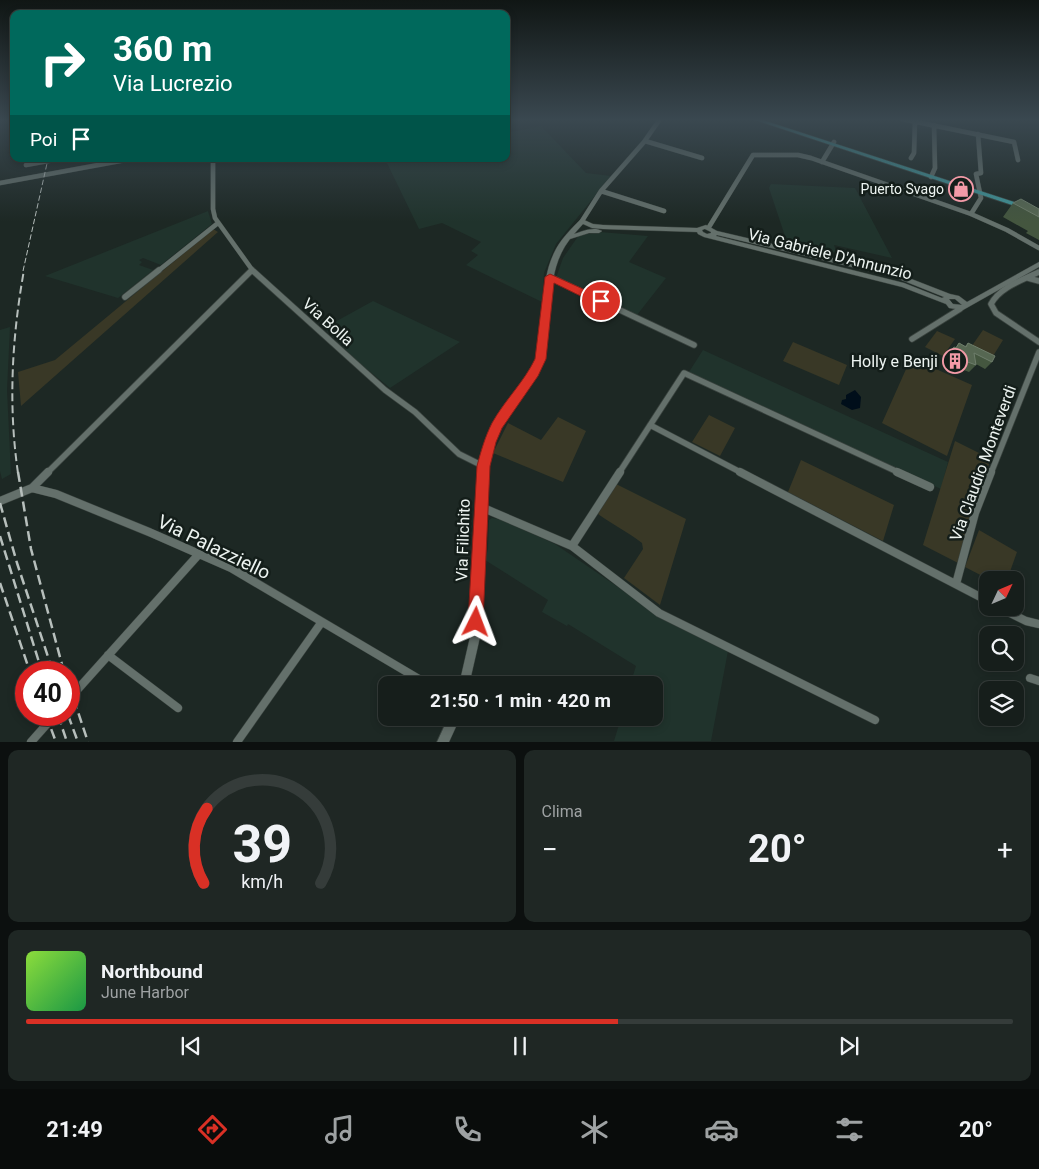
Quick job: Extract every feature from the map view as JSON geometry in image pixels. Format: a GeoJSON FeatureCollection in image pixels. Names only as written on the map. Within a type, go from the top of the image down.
{"type":"FeatureCollection","features":[{"type":"Feature","properties":{"kind":"main road"},"geometry":{"type":"LineString","coordinates":[[862,154],[1039,211]]}},
{"type":"Feature","properties":{"kind":"street","name":"Via Filichito"},"geometry":{"type":"LineString","coordinates":[[466,676],[475,637],[484,466],[490,442],[497,425],[541,359],[550,277],[556,256],[602,191],[634,154]]}},
{"type":"Feature","properties":{"kind":"street"},"geometry":{"type":"LineString","coordinates":[[687,154],[702,158]]}},
{"type":"Feature","properties":{"kind":"street"},"geometry":{"type":"LineString","coordinates":[[822,162],[827,154]]}},
{"type":"Feature","properties":{"kind":"street"},"geometry":{"type":"LineString","coordinates":[[911,158],[914,154]]}},
{"type":"Feature","properties":{"kind":"street"},"geometry":{"type":"LineString","coordinates":[[931,176],[935,168],[935,154]]}},
{"type":"Feature","properties":{"kind":"street"},"geometry":{"type":"LineString","coordinates":[[971,214],[981,198],[976,174],[981,171],[980,154]]}},
{"type":"Feature","properties":{"kind":"street"},"geometry":{"type":"LineString","coordinates":[[1017,154],[1018,160]]}},
{"type":"Feature","properties":{"kind":"street"},"geometry":{"type":"LineString","coordinates":[[712,230],[753,155],[798,155],[971,214],[1007,230],[1039,248]]}},
{"type":"Feature","properties":{"kind":"street"},"geometry":{"type":"LineString","coordinates":[[26,165],[42,162]]}},
{"type":"Feature","properties":{"kind":"street"},"geometry":{"type":"LineString","coordinates":[[0,183],[116,162]]}},
{"type":"Feature","properties":{"kind":"street","name":"Via Bolla"},"geometry":{"type":"LineString","coordinates":[[213,162],[214,209],[218,223],[252,270],[362,371],[415,412],[459,454],[470,461],[484,466]]}},
{"type":"Feature","properties":{"kind":"street"},"geometry":{"type":"LineString","coordinates":[[602,191],[664,211]]}},
{"type":"Feature","properties":{"kind":"street","name":"Via Gabriele D'Annunzio"},"geometry":{"type":"LineString","coordinates":[[582,221],[592,226],[712,236],[712,230]]}},
{"type":"Feature","properties":{"kind":"street"},"geometry":{"type":"LineString","coordinates":[[125,297],[218,223]]}},
{"type":"Feature","properties":{"kind":"street","name":"Via Gabriele D'Annunzio"},"geometry":{"type":"LineString","coordinates":[[703,234],[704,227],[896,276],[947,299]]}},
{"type":"Feature","properties":{"kind":"street","name":"Via Gabriele D'Annunzio"},"geometry":{"type":"LineString","coordinates":[[567,238],[589,231],[703,234],[904,285],[947,299]]}},
{"type":"Feature","properties":{"kind":"street"},"geometry":{"type":"LineString","coordinates":[[962,305],[953,296],[947,299],[954,308],[978,300],[1039,264]]}},
{"type":"Feature","properties":{"kind":"street"},"geometry":{"type":"LineString","coordinates":[[0,501],[32,488],[252,270]]}},
{"type":"Feature","properties":{"kind":"street"},"geometry":{"type":"LineString","coordinates":[[1039,272],[1000,292],[993,298],[990,304],[996,313],[1039,342]]}},
{"type":"Feature","properties":{"kind":"street"},"geometry":{"type":"LineString","coordinates":[[550,277],[694,345]]}},
{"type":"Feature","properties":{"kind":"street"},"geometry":{"type":"LineString","coordinates":[[1028,278],[1039,281]]}},
{"type":"Feature","properties":{"kind":"street"},"geometry":{"type":"LineString","coordinates":[[912,339],[962,305]]}},
{"type":"Feature","properties":{"kind":"street","name":"Via Claudio Monteverdi"},"geometry":{"type":"LineString","coordinates":[[956,584],[976,514],[1039,352]]}},
{"type":"Feature","properties":{"kind":"street"},"geometry":{"type":"LineString","coordinates":[[572,546],[684,373],[930,487]]}},
{"type":"Feature","properties":{"kind":"street"},"geometry":{"type":"LineString","coordinates":[[650,425],[979,596]]}},
{"type":"Feature","properties":{"kind":"street","name":"Via Palazziello"},"geometry":{"type":"LineString","coordinates":[[32,488],[56,494],[231,568],[413,676]]}},
{"type":"Feature","properties":{"kind":"street"},"geometry":{"type":"LineString","coordinates":[[482,507],[572,546],[660,613],[875,720]]}},
{"type":"Feature","properties":{"kind":"street"},"geometry":{"type":"LineString","coordinates":[[80,687],[199,554]]}},
{"type":"Feature","properties":{"kind":"street"},"geometry":{"type":"LineString","coordinates":[[1016,616],[1039,624]]}},
{"type":"Feature","properties":{"kind":"street"},"geometry":{"type":"LineString","coordinates":[[237,742],[321,623]]}},
{"type":"Feature","properties":{"kind":"street"},"geometry":{"type":"LineString","coordinates":[[108,655],[178,708]]}},
{"type":"Feature","properties":{"kind":"street"},"geometry":{"type":"LineString","coordinates":[[1030,678],[1039,681]]}},
{"type":"Feature","properties":{"kind":"street"},"geometry":{"type":"LineString","coordinates":[[31,742],[45,726]]}},
{"type":"Feature","properties":{"kind":"street"},"geometry":{"type":"LineString","coordinates":[[443,742],[450,726]]}},
{"type":"Feature","properties":{"kind":"shaded area"},"geometry":{"type":"Polygon","coordinates":[[[510,154],[567,154],[586,173],[611,176],[556,244],[544,273],[542,302],[466,265],[478,255],[471,251],[481,242],[442,223],[419,229],[386,162],[510,162],[510,154]]]}},
{"type":"Feature","properties":{"kind":"shaded area"},"geometry":{"type":"Polygon","coordinates":[[[771,184],[855,188],[892,258],[834,245],[837,253],[827,251],[823,253],[788,245],[769,188],[771,184]]]}},
{"type":"Feature","properties":{"kind":"shaded area"},"geometry":{"type":"Polygon","coordinates":[[[208,211],[212,224],[161,265],[143,258],[139,260],[142,262],[139,265],[153,270],[118,298],[45,276],[208,211]]]}},
{"type":"Feature","properties":{"kind":"shaded area"},"geometry":{"type":"Polygon","coordinates":[[[213,229],[218,232],[21,406],[18,372],[55,360],[213,229]]]}},
{"type":"Feature","properties":{"kind":"shaded area"},"geometry":{"type":"Polygon","coordinates":[[[600,232],[648,236],[629,262],[666,278],[637,315],[556,278],[563,258],[579,235],[600,232]]]}},
{"type":"Feature","properties":{"kind":"shaded area"},"geometry":{"type":"Polygon","coordinates":[[[373,301],[460,342],[390,388],[357,361],[324,328],[373,301]]]}},
{"type":"Feature","properties":{"kind":"shaded area"},"geometry":{"type":"Polygon","coordinates":[[[10,327],[7,390],[11,474],[2,479],[0,471],[0,330],[10,327]]]}},
{"type":"Feature","properties":{"kind":"shaded area"},"geometry":{"type":"Polygon","coordinates":[[[983,330],[1003,340],[990,361],[969,350],[983,330]]]}},
{"type":"Feature","properties":{"kind":"shaded area"},"geometry":{"type":"Polygon","coordinates":[[[937,331],[955,339],[943,356],[925,347],[937,331]]]}},
{"type":"Feature","properties":{"kind":"shaded area"},"geometry":{"type":"Polygon","coordinates":[[[793,342],[847,365],[839,385],[783,361],[793,342]]]}},
{"type":"Feature","properties":{"kind":"shaded area"},"geometry":{"type":"Polygon","coordinates":[[[703,350],[948,462],[941,489],[689,372],[703,350]]]}},
{"type":"Feature","properties":{"kind":"shaded area"},"geometry":{"type":"Polygon","coordinates":[[[911,358],[972,385],[947,456],[882,423],[911,358]]]}},
{"type":"Feature","properties":{"kind":"shaded area"},"geometry":{"type":"Polygon","coordinates":[[[709,415],[735,428],[720,456],[692,442],[709,415]]]}},
{"type":"Feature","properties":{"kind":"shaded area"},"geometry":{"type":"Polygon","coordinates":[[[558,417],[586,431],[563,482],[493,453],[508,423],[541,440],[558,417]]]}},
{"type":"Feature","properties":{"kind":"shaded area"},"geometry":{"type":"Polygon","coordinates":[[[955,441],[991,459],[971,511],[958,563],[923,545],[955,441]]]}},
{"type":"Feature","properties":{"kind":"shaded area"},"geometry":{"type":"Polygon","coordinates":[[[801,460],[894,505],[883,541],[788,492],[801,460]]]}},
{"type":"Feature","properties":{"kind":"shaded area"},"geometry":{"type":"Polygon","coordinates":[[[616,484],[686,519],[660,605],[624,578],[643,549],[642,543],[598,514],[616,484]]]}},
{"type":"Feature","properties":{"kind":"shaded area"},"geometry":{"type":"Polygon","coordinates":[[[492,518],[502,520],[555,544],[659,615],[728,651],[711,741],[614,741],[619,726],[663,726],[663,676],[633,676],[636,666],[568,624],[567,626],[542,612],[548,600],[485,560],[488,549],[489,520],[492,518]]]}},
{"type":"Feature","properties":{"kind":"shaded area"},"geometry":{"type":"Polygon","coordinates":[[[979,530],[1017,552],[1010,571],[979,571],[979,574],[965,567],[979,530]]]}},
{"type":"Feature","properties":{"kind":"water"},"geometry":{"type":"Polygon","coordinates":[[[855,390],[861,397],[860,408],[852,410],[841,404],[842,400],[846,399],[846,395],[855,390]]]}},
{"type":"Feature","properties":{"kind":"building"},"geometry":{"type":"Polygon","coordinates":[[[1021,199],[1039,209],[1039,217],[1013,203],[1021,199]]]}},
{"type":"Feature","properties":{"kind":"building"},"geometry":{"type":"Polygon","coordinates":[[[959,343],[966,347],[968,343],[995,356],[992,362],[974,353],[976,365],[951,356],[951,351],[959,343]]]}},
{"type":"Feature","properties":{"kind":"railway"},"geometry":{"type":"LineString","coordinates":[[23,271],[47,162]]}},
{"type":"Feature","properties":{"kind":"railway"},"geometry":{"type":"LineString","coordinates":[[18,473],[12,397],[14,346],[24,270]]}},
{"type":"Feature","properties":{"kind":"railway"},"geometry":{"type":"LineString","coordinates":[[18,472],[31,549],[61,661]]}},
{"type":"Feature","properties":{"kind":"railway"},"geometry":{"type":"LineString","coordinates":[[0,503],[17,563],[49,661]]}},
{"type":"Feature","properties":{"kind":"railway"},"geometry":{"type":"LineString","coordinates":[[0,536],[39,661]]}},
{"type":"Feature","properties":{"kind":"railway"},"geometry":{"type":"LineString","coordinates":[[0,583],[26,661]]}},
{"type":"Feature","properties":{"kind":"railway"},"geometry":{"type":"LineString","coordinates":[[80,718],[88,742]]}},
{"type":"Feature","properties":{"kind":"railway"},"geometry":{"type":"LineString","coordinates":[[50,726],[56,742]]}},
{"type":"Feature","properties":{"kind":"railway"},"geometry":{"type":"LineString","coordinates":[[62,726],[67,742]]}},
{"type":"Feature","properties":{"kind":"railway"},"geometry":{"type":"LineString","coordinates":[[72,726],[78,742]]}},
{"type":"Feature","properties":{"kind":"place","name":"Puerto Svago"},"geometry":{"type":"Point","coordinates":[961,189]}},
{"type":"Feature","properties":{"kind":"place","name":"Holly e Benji"},"geometry":{"type":"Point","coordinates":[955,361]}},
{"type":"Feature","properties":{"kind":"route"},"geometry":{"type":"LineString","coordinates":[[476,622],[484,466],[490,442],[497,425],[541,359],[550,277],[601,301]]}}]}
